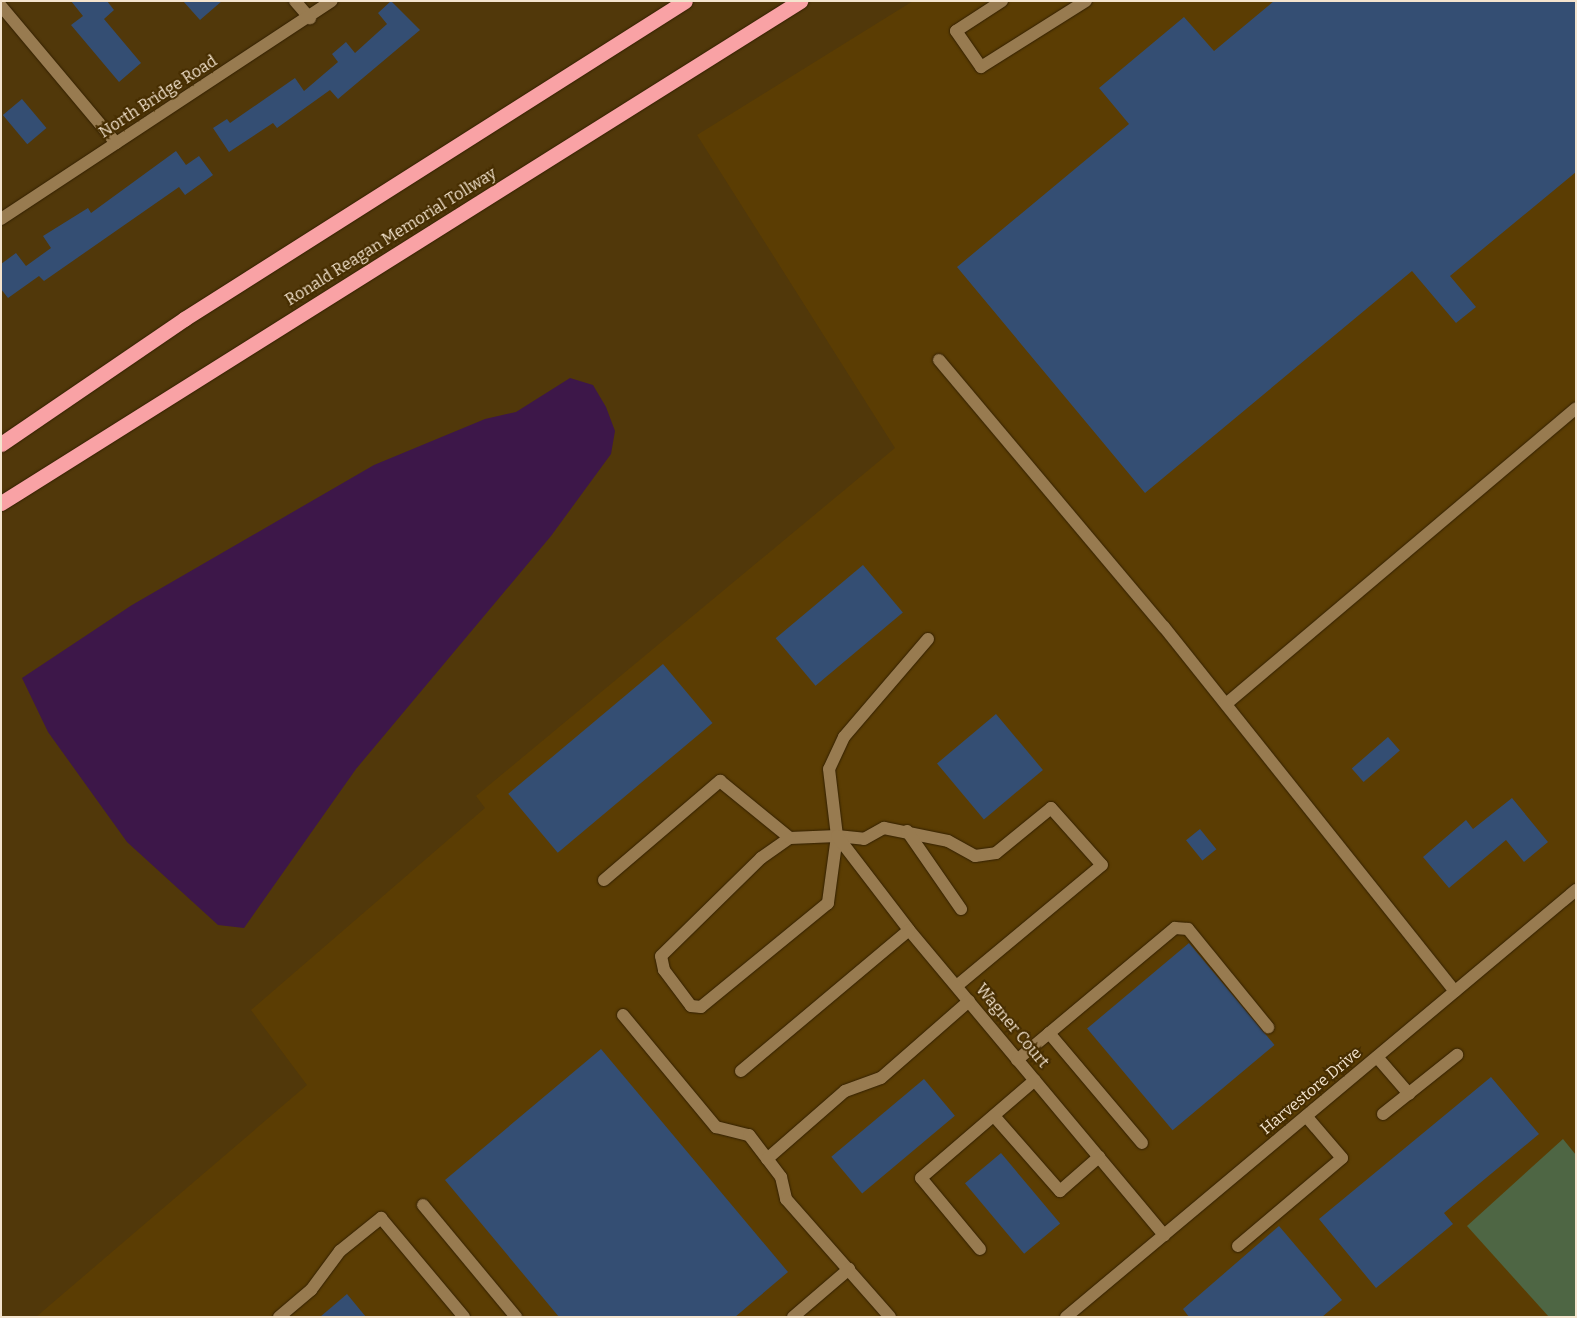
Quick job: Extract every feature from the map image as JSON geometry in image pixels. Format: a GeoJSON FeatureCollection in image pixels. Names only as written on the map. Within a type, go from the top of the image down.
{"type":"FeatureCollection","features":[{"type":"Feature","properties":{"kind":"highway"},"geometry":{"type":"LineString","coordinates":[[1,444],[184,319],[685,1]]}},
{"type":"Feature","properties":{"kind":"highway","name":"Ronald Reagan Memorial Tollway"},"geometry":{"type":"LineString","coordinates":[[1,503],[800,1]]}},
{"type":"Feature","properties":{"kind":"street"},"geometry":{"type":"LineString","coordinates":[[295,1],[310,18]]}},
{"type":"Feature","properties":{"kind":"street","name":"North Bridge Road"},"geometry":{"type":"LineString","coordinates":[[1,219],[310,18],[332,1]]}},
{"type":"Feature","properties":{"kind":"street"},"geometry":{"type":"LineString","coordinates":[[1002,1],[956,31],[981,67],[1086,1]]}},
{"type":"Feature","properties":{"kind":"street"},"geometry":{"type":"LineString","coordinates":[[1,6],[116,143]]}},
{"type":"Feature","properties":{"kind":"street"},"geometry":{"type":"LineString","coordinates":[[939,360],[1226,704],[1455,991]]}},
{"type":"Feature","properties":{"kind":"street"},"geometry":{"type":"LineString","coordinates":[[1226,704],[1576,408]]}},
{"type":"Feature","properties":{"kind":"street"},"geometry":{"type":"LineString","coordinates":[[928,639],[844,737],[829,770],[837,836],[828,903],[701,1007],[691,1006],[664,970],[661,956],[761,858],[790,838],[837,836],[864,839],[884,828],[907,831],[948,841],[975,856],[996,853],[1052,808],[1102,865],[957,986]]}},
{"type":"Feature","properties":{"kind":"street"},"geometry":{"type":"LineString","coordinates":[[604,880],[720,782],[790,838]]}},
{"type":"Feature","properties":{"kind":"street"},"geometry":{"type":"LineString","coordinates":[[907,831],[961,909]]}},
{"type":"Feature","properties":{"kind":"street","name":"Wagner Court"},"geometry":{"type":"LineString","coordinates":[[837,836],[909,930],[1164,1235]]}},
{"type":"Feature","properties":{"kind":"street","name":"Harvestore Drive"},"geometry":{"type":"LineString","coordinates":[[1066,1317],[1576,890]]}},
{"type":"Feature","properties":{"kind":"street"},"geometry":{"type":"LineString","coordinates":[[1017,1060],[1175,928],[1188,929],[1268,1027]]}},
{"type":"Feature","properties":{"kind":"street"},"geometry":{"type":"LineString","coordinates":[[741,1070],[909,930]]}},
{"type":"Feature","properties":{"kind":"street"},"geometry":{"type":"LineString","coordinates":[[767,1159],[845,1091],[881,1078],[969,1001]]}},
{"type":"Feature","properties":{"kind":"street"},"geometry":{"type":"LineString","coordinates":[[623,1015],[716,1126],[749,1135],[781,1177],[786,1199],[890,1317]]}},
{"type":"Feature","properties":{"kind":"street"},"geometry":{"type":"LineString","coordinates":[[1049,1033],[1142,1143]]}},
{"type":"Feature","properties":{"kind":"street"},"geometry":{"type":"LineString","coordinates":[[1377,1056],[1409,1094]]}},
{"type":"Feature","properties":{"kind":"street"},"geometry":{"type":"LineString","coordinates":[[1384,1114],[1457,1056]]}},
{"type":"Feature","properties":{"kind":"street"},"geometry":{"type":"LineString","coordinates":[[980,1249],[921,1178],[1035,1080]]}},
{"type":"Feature","properties":{"kind":"street"},"geometry":{"type":"LineString","coordinates":[[994,1116],[1060,1191],[1099,1157]]}},
{"type":"Feature","properties":{"kind":"street"},"geometry":{"type":"LineString","coordinates":[[1238,1246],[1342,1158],[1306,1116]]}},
{"type":"Feature","properties":{"kind":"street"},"geometry":{"type":"LineString","coordinates":[[423,1204],[516,1317]]}},
{"type":"Feature","properties":{"kind":"street"},"geometry":{"type":"LineString","coordinates":[[279,1317],[311,1290],[340,1251],[381,1218],[464,1317]]}},
{"type":"Feature","properties":{"kind":"street"},"geometry":{"type":"LineString","coordinates":[[793,1317],[849,1269]]}},
{"type":"Feature","properties":{"kind":"shaded area"},"geometry":{"type":"Polygon","coordinates":[[[913,1],[1576,1],[1576,1317],[36,1317],[307,1085],[251,1010],[485,808],[476,796],[895,448],[697,135],[913,1]]]}},
{"type":"Feature","properties":{"kind":"shaded area"},"geometry":{"type":"Polygon","coordinates":[[[570,378],[593,385],[606,407],[615,431],[611,454],[551,536],[356,769],[244,928],[218,925],[127,842],[48,732],[22,678],[132,605],[374,465],[485,419],[516,412],[570,378]]]}},
{"type":"Feature","properties":{"kind":"green space"},"geometry":{"type":"Polygon","coordinates":[[[1563,1139],[1576,1155],[1576,1317],[1549,1317],[1467,1226],[1563,1139]]]}},
{"type":"Feature","properties":{"kind":"building"},"geometry":{"type":"Polygon","coordinates":[[[71,1],[107,1],[114,10],[104,19],[141,63],[119,82],[71,25],[83,16],[71,1]]]}},
{"type":"Feature","properties":{"kind":"building"},"geometry":{"type":"Polygon","coordinates":[[[183,1],[222,1],[200,20],[183,1]]]}},
{"type":"Feature","properties":{"kind":"building"},"geometry":{"type":"Polygon","coordinates":[[[391,1],[420,30],[338,99],[330,90],[277,128],[273,123],[229,152],[213,128],[227,119],[230,123],[295,78],[304,91],[338,62],[332,54],[346,42],[355,53],[387,24],[378,13],[391,1]]]}},
{"type":"Feature","properties":{"kind":"building"},"geometry":{"type":"Polygon","coordinates":[[[1274,1],[1576,1],[1576,172],[1450,276],[1476,307],[1456,323],[1412,271],[1145,493],[957,267],[1129,124],[1099,88],[1184,17],[1214,51],[1274,1]]]}},
{"type":"Feature","properties":{"kind":"building"},"geometry":{"type":"Polygon","coordinates":[[[22,99],[46,128],[27,144],[3,115],[22,99]]]}},
{"type":"Feature","properties":{"kind":"building"},"geometry":{"type":"Polygon","coordinates":[[[176,151],[186,165],[199,156],[213,175],[185,195],[179,187],[44,281],[39,276],[8,298],[1,289],[1,264],[16,253],[26,266],[51,248],[43,236],[88,208],[91,213],[176,151]]]}},
{"type":"Feature","properties":{"kind":"building"},"geometry":{"type":"Polygon","coordinates":[[[863,565],[903,612],[816,686],[776,638],[863,565]]]}},
{"type":"Feature","properties":{"kind":"building"},"geometry":{"type":"Polygon","coordinates":[[[663,664],[712,723],[558,853],[508,794],[663,664]]]}},
{"type":"Feature","properties":{"kind":"building"},"geometry":{"type":"Polygon","coordinates":[[[996,714],[1043,770],[984,819],[937,763],[996,714]]]}},
{"type":"Feature","properties":{"kind":"building"},"geometry":{"type":"Polygon","coordinates":[[[1388,737],[1400,751],[1364,782],[1352,768],[1388,737]]]}},
{"type":"Feature","properties":{"kind":"building"},"geometry":{"type":"Polygon","coordinates":[[[1512,798],[1548,842],[1524,862],[1506,840],[1449,888],[1423,857],[1466,820],[1473,829],[1512,798]]]}},
{"type":"Feature","properties":{"kind":"building"},"geometry":{"type":"Polygon","coordinates":[[[1200,829],[1216,849],[1202,861],[1186,840],[1200,829]]]}},
{"type":"Feature","properties":{"kind":"building"},"geometry":{"type":"Polygon","coordinates":[[[1189,943],[1274,1045],[1173,1130],[1087,1028],[1189,943]]]}},
{"type":"Feature","properties":{"kind":"building"},"geometry":{"type":"Polygon","coordinates":[[[601,1049],[788,1272],[735,1317],[559,1317],[445,1180],[601,1049]]]}},
{"type":"Feature","properties":{"kind":"building"},"geometry":{"type":"Polygon","coordinates":[[[1491,1077],[1539,1134],[1444,1213],[1453,1224],[1376,1288],[1319,1219],[1491,1077]]]}},
{"type":"Feature","properties":{"kind":"building"},"geometry":{"type":"Polygon","coordinates":[[[924,1079],[955,1116],[862,1194],[831,1157],[924,1079]]]}},
{"type":"Feature","properties":{"kind":"building"},"geometry":{"type":"Polygon","coordinates":[[[1001,1153],[1060,1223],[1024,1254],[965,1183],[1001,1153]]]}},
{"type":"Feature","properties":{"kind":"building"},"geometry":{"type":"Polygon","coordinates":[[[1279,1226],[1342,1300],[1322,1317],[1189,1317],[1183,1309],[1279,1226]]]}},
{"type":"Feature","properties":{"kind":"building"},"geometry":{"type":"Polygon","coordinates":[[[347,1294],[366,1317],[320,1317],[347,1294]]]}}]}
